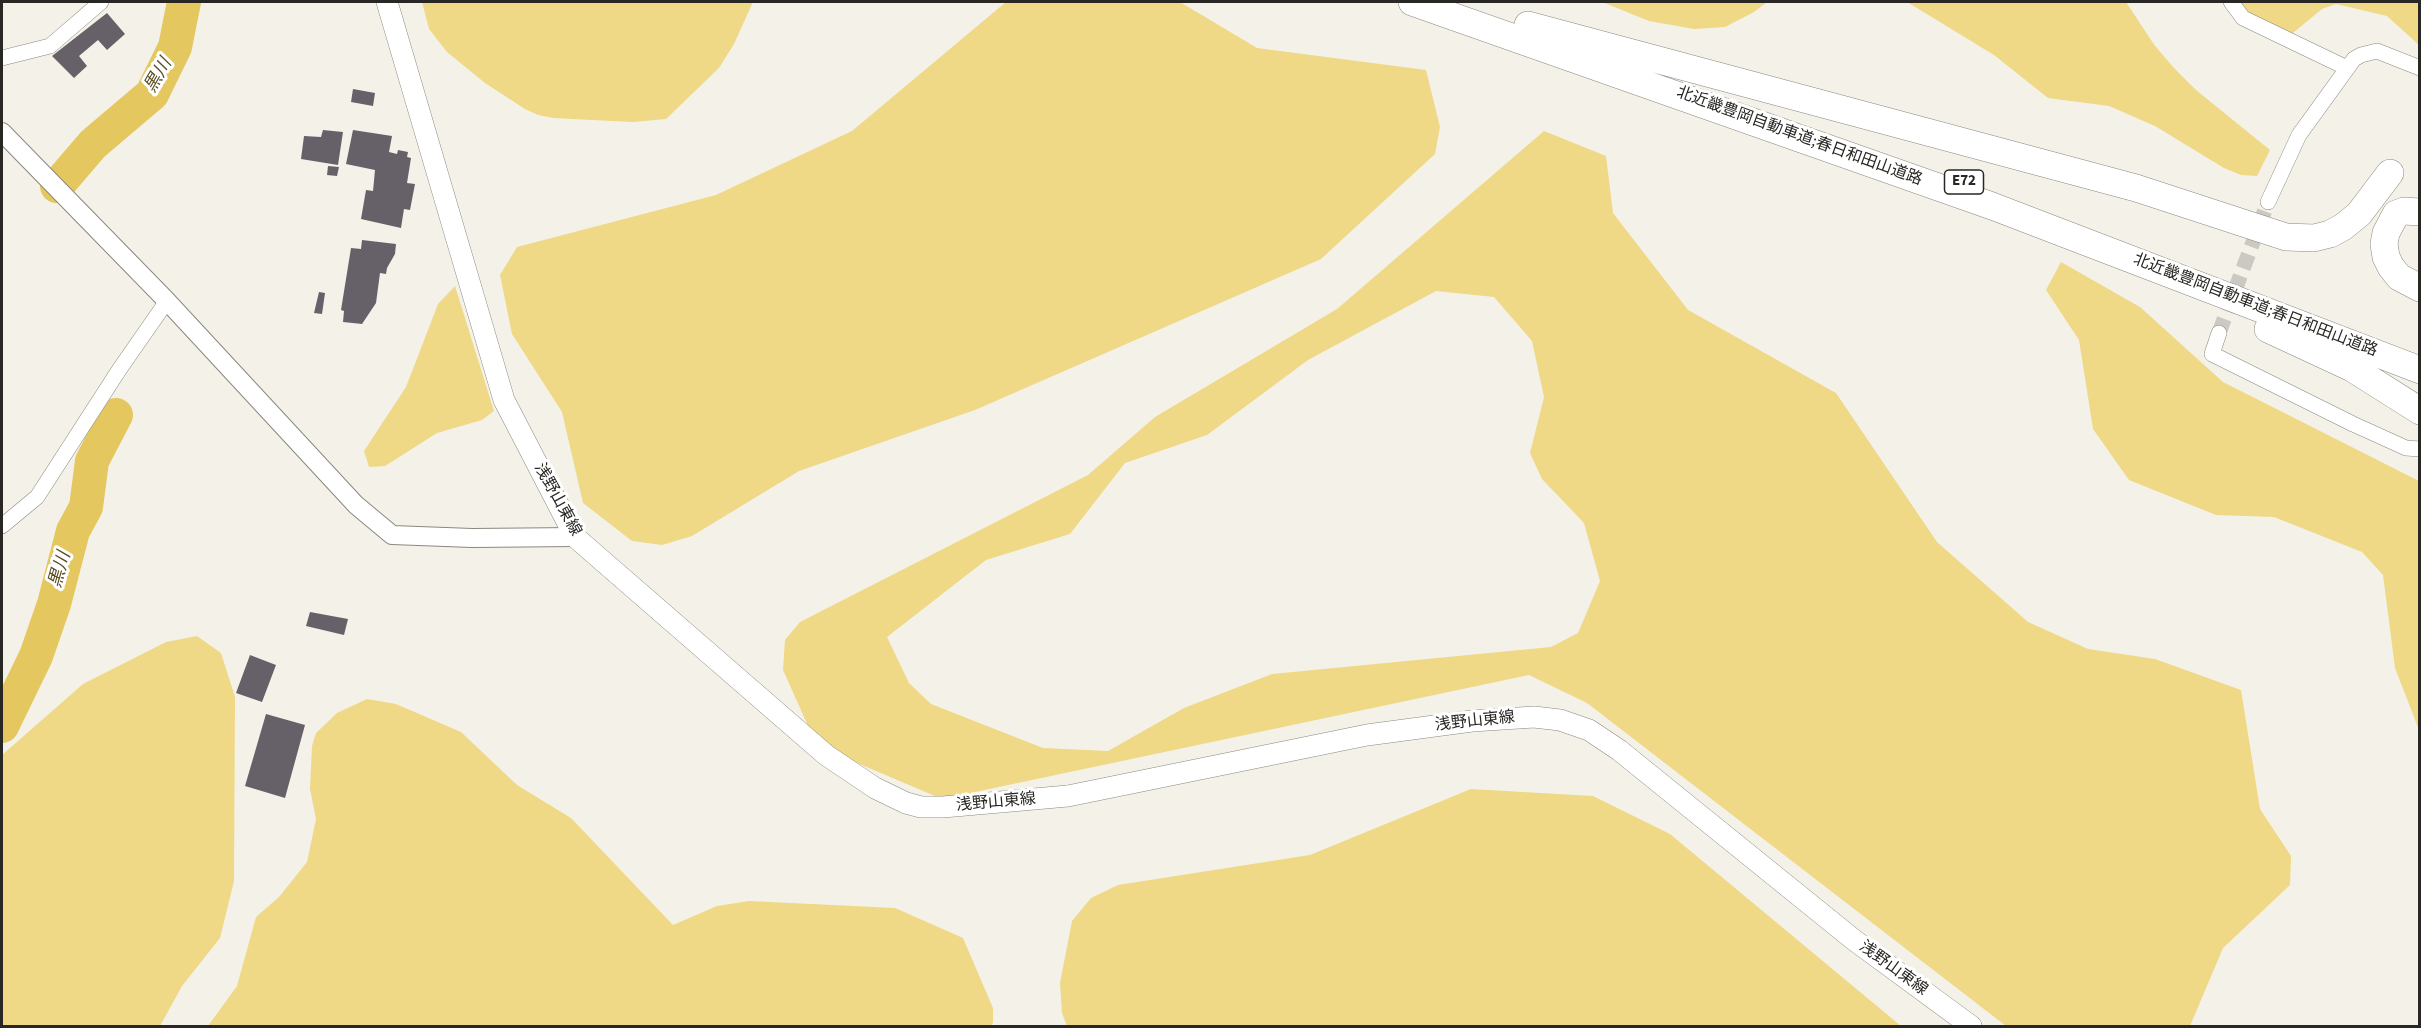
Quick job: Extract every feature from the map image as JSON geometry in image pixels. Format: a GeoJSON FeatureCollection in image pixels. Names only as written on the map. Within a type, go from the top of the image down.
{"type":"FeatureCollection","features":[{"type":"Feature","properties":{"kind":"highway","name":"北近畿豊岡自動車道;春日和田山道路"},"geometry":{"type":"LineString","coordinates":[[1412,2],[1790,133],[2040,224],[2420,369]]}},
{"type":"Feature","properties":{"kind":"highway","name":"北近畿豊岡自動車道;春日和田山道路"},"geometry":{"type":"LineString","coordinates":[[1456,2],[1998,194],[2420,356]]}},
{"type":"Feature","properties":{"kind":"highway"},"geometry":{"type":"LineString","coordinates":[[1504,18],[2136,188],[2286,237],[2314,238],[2330,234],[2359,214],[2391,174]]}},
{"type":"Feature","properties":{"kind":"highway"},"geometry":{"type":"LineString","coordinates":[[2420,212],[2404,211],[2396,214],[2386,233],[2384,244],[2386,257],[2399,277],[2420,288]]}},
{"type":"Feature","properties":{"kind":"highway"},"geometry":{"type":"LineString","coordinates":[[2040,224],[2324,354],[2379,384],[2420,411]]}},
{"type":"Feature","properties":{"kind":"main road","name":"浅野山東線"},"geometry":{"type":"LineString","coordinates":[[387,2],[504,400],[575,537],[826,755],[875,788],[906,803],[921,807],[1068,796],[1368,735],[1472,721],[1534,717],[1560,720],[1589,730],[1619,750],[1854,940],[1971,1026]]}},
{"type":"Feature","properties":{"kind":"street"},"geometry":{"type":"LineString","coordinates":[[2,58],[50,46],[102,2]]}},
{"type":"Feature","properties":{"kind":"street"},"geometry":{"type":"LineString","coordinates":[[2231,2],[2243,18],[2347,68]]}},
{"type":"Feature","properties":{"kind":"street"},"geometry":{"type":"LineString","coordinates":[[2268,201],[2299,135],[2347,68],[2361,55],[2378,51],[2420,68]]}},
{"type":"Feature","properties":{"kind":"street"},"geometry":{"type":"LineString","coordinates":[[2,132],[167,301],[356,505],[392,535],[472,538],[575,537]]}},
{"type":"Feature","properties":{"kind":"street"},"geometry":{"type":"LineString","coordinates":[[2,526],[37,497],[119,370],[167,301]]}},
{"type":"Feature","properties":{"kind":"street"},"geometry":{"type":"LineString","coordinates":[[2219,333],[2212,354],[2364,429],[2406,448],[2420,449]]}},
{"type":"Feature","properties":{"kind":"shaded area"},"geometry":{"type":"Polygon","coordinates":[[[422,2],[753,2],[734,44],[719,68],[666,119],[633,122],[553,118],[525,109],[485,83],[447,52],[429,29],[422,2]]]}},
{"type":"Feature","properties":{"kind":"shaded area"},"geometry":{"type":"Polygon","coordinates":[[[1006,2],[1180,2],[1257,48],[1426,70],[1440,127],[1435,154],[1321,259],[975,410],[799,471],[692,536],[662,545],[632,541],[583,503],[562,412],[512,334],[500,275],[517,247],[716,195],[852,131],[1006,2]]]}},
{"type":"Feature","properties":{"kind":"shaded area"},"geometry":{"type":"Polygon","coordinates":[[[1602,2],[1767,2],[1754,12],[1725,27],[1694,29],[1649,21],[1602,2]]]}},
{"type":"Feature","properties":{"kind":"shaded area"},"geometry":{"type":"Polygon","coordinates":[[[1907,2],[2126,2],[2155,46],[2174,68],[2196,90],[2270,150],[2257,176],[2241,175],[2224,168],[2155,126],[2109,106],[2048,98],[1994,55],[1907,2]]]}},
{"type":"Feature","properties":{"kind":"shaded area"},"geometry":{"type":"Polygon","coordinates":[[[2235,2],[2419,2],[2419,45],[2387,16],[2336,4],[2322,9],[2288,37],[2260,34],[2235,2]]]}},
{"type":"Feature","properties":{"kind":"shaded area"},"geometry":{"type":"Polygon","coordinates":[[[1544,131],[1606,156],[1613,213],[1688,310],[1836,393],[1937,542],[2028,622],[2088,649],[2155,659],[2241,690],[2260,809],[2291,856],[2290,885],[2223,948],[2190,1026],[2006,1026],[1587,703],[1529,675],[942,799],[829,751],[809,728],[783,670],[785,640],[800,622],[1088,475],[1155,417],[1337,309],[1544,131]],[[1436,291],[1308,360],[1207,435],[1125,463],[1070,534],[986,560],[887,637],[909,683],[931,704],[1043,748],[1108,751],[1184,708],[1272,674],[1551,647],[1578,633],[1600,581],[1584,523],[1542,479],[1530,453],[1544,397],[1532,341],[1494,297],[1436,291]]]}},
{"type":"Feature","properties":{"kind":"shaded area"},"geometry":{"type":"Polygon","coordinates":[[[2061,262],[2140,307],[2223,382],[2419,481],[2419,730],[2395,668],[2383,575],[2362,552],[2274,517],[2216,515],[2129,480],[2093,429],[2079,340],[2046,290],[2061,262]]]}},
{"type":"Feature","properties":{"kind":"shaded area"},"geometry":{"type":"Polygon","coordinates":[[[455,286],[494,411],[482,420],[437,433],[385,466],[369,467],[364,451],[406,387],[438,304],[455,286]]]}},
{"type":"Feature","properties":{"kind":"shaded area"},"geometry":{"type":"Polygon","coordinates":[[[197,636],[221,653],[235,697],[234,881],[220,938],[182,986],[160,1026],[2,1026],[2,755],[83,684],[166,642],[197,636]]]}},
{"type":"Feature","properties":{"kind":"shaded area"},"geometry":{"type":"Polygon","coordinates":[[[367,699],[396,704],[461,732],[517,785],[571,818],[673,925],[717,906],[749,901],[895,908],[963,938],[993,1008],[993,1023],[990,1026],[208,1026],[237,986],[256,917],[279,897],[307,862],[316,819],[310,789],[312,746],[316,733],[337,713],[367,699]]]}},
{"type":"Feature","properties":{"kind":"shaded area"},"geometry":{"type":"Polygon","coordinates":[[[1471,789],[1593,796],[1670,834],[1901,1026],[1067,1026],[1062,1013],[1060,983],[1072,921],[1091,898],[1118,885],[1310,855],[1471,789]]]}},
{"type":"Feature","properties":{"kind":"building"},"geometry":{"type":"Polygon","coordinates":[[[107,13],[125,34],[107,50],[98,40],[79,56],[87,66],[74,78],[52,56],[107,13]]]}},
{"type":"Feature","properties":{"kind":"building"},"geometry":{"type":"Polygon","coordinates":[[[353,89],[375,93],[373,106],[351,102],[353,89]]]}},
{"type":"Feature","properties":{"kind":"building"},"geometry":{"type":"Polygon","coordinates":[[[323,130],[343,132],[338,165],[301,159],[304,136],[321,137],[323,130]]]}},
{"type":"Feature","properties":{"kind":"building"},"geometry":{"type":"Polygon","coordinates":[[[353,130],[392,136],[389,152],[397,154],[398,150],[408,152],[407,157],[411,158],[407,183],[415,184],[410,210],[404,209],[401,228],[361,219],[366,190],[373,191],[375,170],[346,164],[353,130]]]}},
{"type":"Feature","properties":{"kind":"building"},"geometry":{"type":"Polygon","coordinates":[[[328,166],[339,167],[337,176],[327,175],[328,166]]]}},
{"type":"Feature","properties":{"kind":"building"},"geometry":{"type":"Polygon","coordinates":[[[362,240],[396,244],[395,254],[386,274],[380,273],[376,303],[362,324],[343,322],[344,311],[341,310],[351,248],[361,249],[362,240]]]}},
{"type":"Feature","properties":{"kind":"building"},"geometry":{"type":"Polygon","coordinates":[[[319,292],[325,293],[322,314],[314,313],[319,292]]]}},
{"type":"Feature","properties":{"kind":"building"},"geometry":{"type":"Polygon","coordinates":[[[310,612],[348,619],[344,635],[306,626],[310,612]]]}},
{"type":"Feature","properties":{"kind":"building"},"geometry":{"type":"Polygon","coordinates":[[[250,655],[276,665],[262,702],[236,693],[250,655]]]}},
{"type":"Feature","properties":{"kind":"building"},"geometry":{"type":"Polygon","coordinates":[[[266,714],[305,725],[285,798],[245,786],[266,714]]]}},
{"type":"Feature","properties":{"kind":"waterway","name":"黒川"},"geometry":{"type":"LineString","coordinates":[[57,186],[93,144],[152,94],[175,47],[184,2]]}},
{"type":"Feature","properties":{"kind":"waterway","name":"黒川"},"geometry":{"type":"LineString","coordinates":[[2,726],[36,656],[54,604],[73,531],[86,507],[92,461],[116,415]]}},
{"type":"Feature","properties":{"kind":"tunnel"},"geometry":{"type":"LineString","coordinates":[[2219,333],[2268,202]]}}]}
